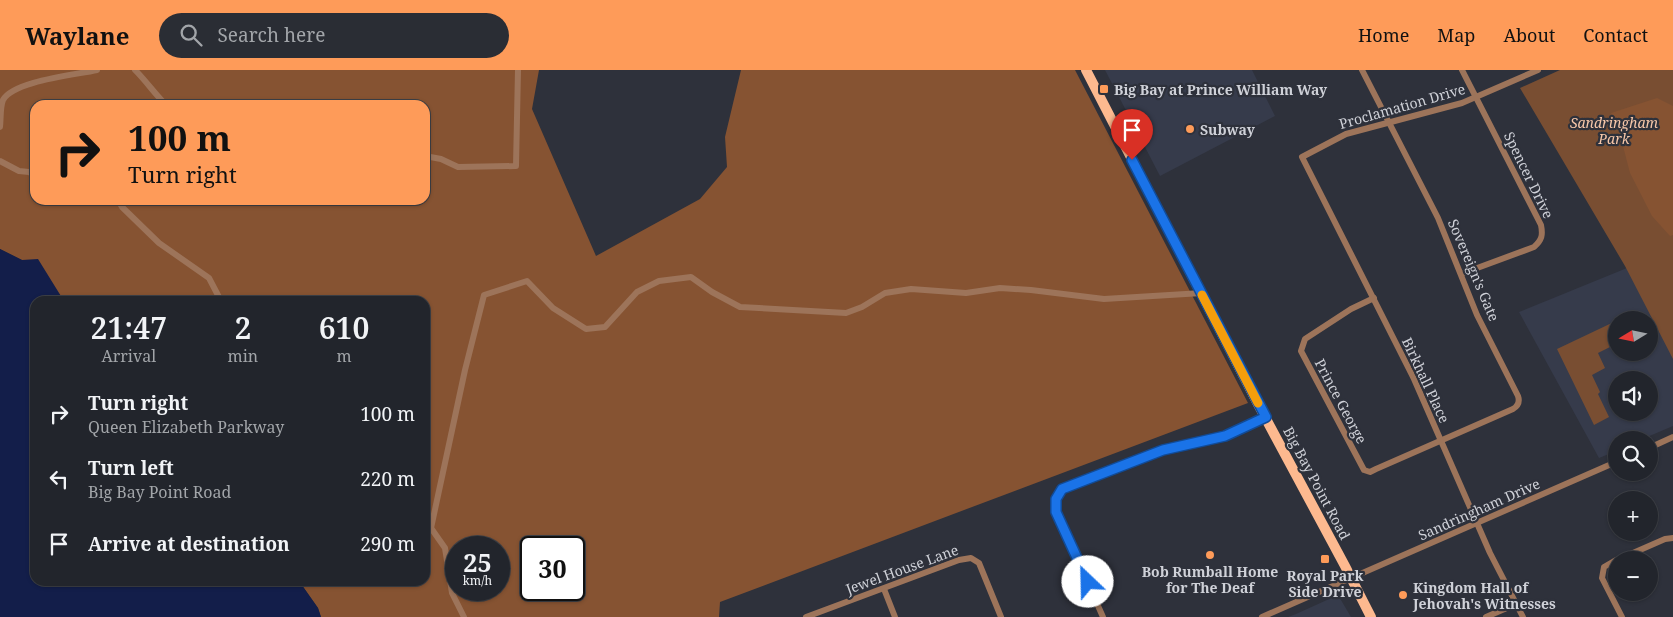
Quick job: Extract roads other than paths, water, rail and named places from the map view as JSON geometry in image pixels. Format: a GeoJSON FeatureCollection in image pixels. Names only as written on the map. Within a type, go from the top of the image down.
{"type":"FeatureCollection","features":[{"type":"Feature","properties":{"kind":"main road","name":"Big Bay Point Road"},"geometry":{"type":"LineString","coordinates":[[1086,70],[1371,617]]}},
{"type":"Feature","properties":{"kind":"street"},"geometry":{"type":"LineString","coordinates":[[0,126],[1,106],[4,98],[22,85],[96,70]]}},
{"type":"Feature","properties":{"kind":"street"},"geometry":{"type":"LineString","coordinates":[[135,70],[161,100]]}},
{"type":"Feature","properties":{"kind":"street"},"geometry":{"type":"LineString","coordinates":[[430,157],[441,159],[458,167],[516,166],[518,70]]}},
{"type":"Feature","properties":{"kind":"street","name":"Sovereign's Gate"},"geometry":{"type":"LineString","coordinates":[[1362,70],[1438,218],[1477,315],[1518,396],[1519,403],[1514,409],[1441,441]]}},
{"type":"Feature","properties":{"kind":"street"},"geometry":{"type":"LineString","coordinates":[[1462,70],[1476,98]]}},
{"type":"Feature","properties":{"kind":"street","name":"Proclamation Drive"},"geometry":{"type":"LineString","coordinates":[[1302,157],[1346,134],[1462,103],[1538,70]]}},
{"type":"Feature","properties":{"kind":"street","name":"Spencer Drive"},"geometry":{"type":"LineString","coordinates":[[1461,274],[1534,247],[1540,241],[1543,234],[1541,226],[1476,98]]}},
{"type":"Feature","properties":{"kind":"street","name":"Birkhall Place"},"geometry":{"type":"LineString","coordinates":[[1302,157],[1414,379],[1476,523],[1523,617]]}},
{"type":"Feature","properties":{"kind":"street"},"geometry":{"type":"LineString","coordinates":[[0,161],[19,171],[30,173]]}},
{"type":"Feature","properties":{"kind":"street"},"geometry":{"type":"LineString","coordinates":[[121,205],[160,243],[208,278],[218,296]]}},
{"type":"Feature","properties":{"kind":"street"},"geometry":{"type":"LineString","coordinates":[[430,518],[484,295],[527,281],[553,308],[586,329],[605,328],[637,292],[659,282],[691,277],[712,292],[740,307],[846,313],[886,294],[911,289],[966,293],[1000,288],[1104,299],[1202,293]]}},
{"type":"Feature","properties":{"kind":"street","name":"Prince George"},"geometry":{"type":"LineString","coordinates":[[1374,298],[1351,309],[1305,338],[1301,351],[1364,470],[1371,471],[1441,441]]}},
{"type":"Feature","properties":{"kind":"street"},"geometry":{"type":"LineString","coordinates":[[1103,617],[1056,512],[1056,499],[1062,489],[1163,450],[1225,436],[1266,417]]}},
{"type":"Feature","properties":{"kind":"street"},"geometry":{"type":"LineString","coordinates":[[1658,444],[1673,437]]}},
{"type":"Feature","properties":{"kind":"street","name":"Sandringham Drive"},"geometry":{"type":"LineString","coordinates":[[1262,617],[1608,465]]}},
{"type":"Feature","properties":{"kind":"street"},"geometry":{"type":"LineString","coordinates":[[430,529],[445,548],[452,593],[464,617]]}},
{"type":"Feature","properties":{"kind":"street"},"geometry":{"type":"LineString","coordinates":[[1637,551],[1665,539],[1673,538]]}},
{"type":"Feature","properties":{"kind":"street","name":"Jewel House Lane"},"geometry":{"type":"LineString","coordinates":[[806,617],[959,560],[971,558],[979,563],[1000,617]]}},
{"type":"Feature","properties":{"kind":"street"},"geometry":{"type":"LineString","coordinates":[[1608,565],[1604,567],[1602,578],[1608,590]]}},
{"type":"Feature","properties":{"kind":"street"},"geometry":{"type":"LineString","coordinates":[[884,589],[895,617]]}},
{"type":"Feature","properties":{"kind":"street"},"geometry":{"type":"LineString","coordinates":[[1614,601],[1622,617]]}},
{"type":"Feature","properties":{"kind":"street"},"geometry":{"type":"LineString","coordinates":[[1486,617],[1516,604]]}},
{"type":"Feature","properties":{"kind":"water"},"geometry":{"type":"Polygon","coordinates":[[[0,249],[22,260],[38,259],[61,296],[30,296],[30,586],[303,586],[318,608],[321,617],[0,617],[0,249]]]}},
{"type":"Feature","properties":{"kind":"place","name":"Big Bay at Prince William Way"},"geometry":{"type":"Point","coordinates":[1104,89]}},
{"type":"Feature","properties":{"kind":"place","name":"Subway"},"geometry":{"type":"Point","coordinates":[1190,129]}},
{"type":"Feature","properties":{"kind":"place","name":"Bob Rumball Home for The Deaf"},"geometry":{"type":"Point","coordinates":[1210,555]}},
{"type":"Feature","properties":{"kind":"place","name":"Royal Park Side Drive"},"geometry":{"type":"Point","coordinates":[1325,559]}},
{"type":"Feature","properties":{"kind":"place","name":"Kingdom Hall of Jehovah's Witnesses"},"geometry":{"type":"Point","coordinates":[1403,595]}},
{"type":"Feature","properties":{"kind":"park label","name":"Sandringham Park"},"geometry":{"type":"Point","coordinates":[1614,130]}}]}
